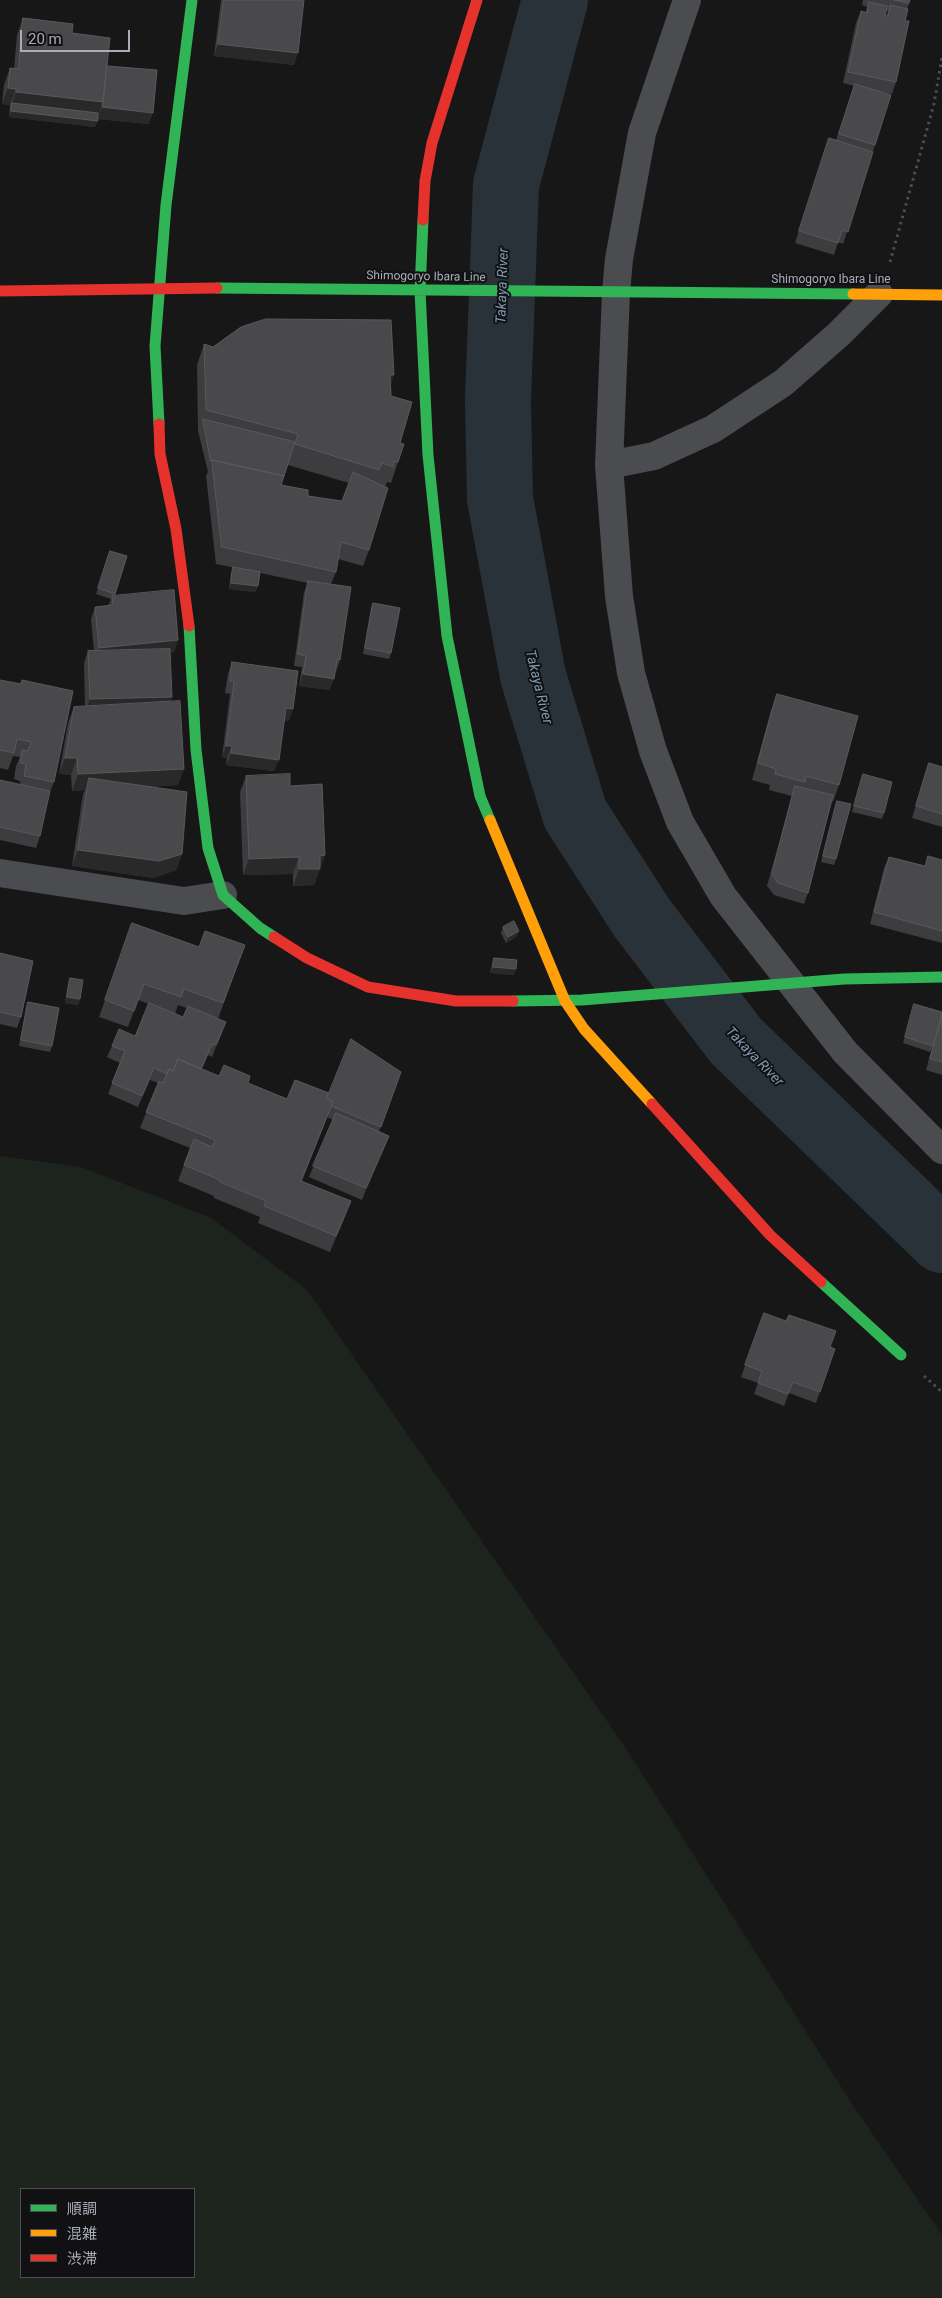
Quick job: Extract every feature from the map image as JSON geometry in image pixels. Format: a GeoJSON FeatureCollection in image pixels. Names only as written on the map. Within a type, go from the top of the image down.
{"type":"FeatureCollection","features":[{"type":"Feature","properties":{"kind":"street"},"geometry":{"type":"LineString","coordinates":[[192,0],[166,205],[154,346],[160,454],[176,529],[190,635],[196,750],[208,848],[223,895],[260,928],[307,958],[368,987],[456,1001],[565,1001],[844,980],[942,977]]}},
{"type":"Feature","properties":{"kind":"street"},"geometry":{"type":"LineString","coordinates":[[477,0],[430,153],[425,181],[420,291],[428,455],[446,626],[480,796],[565,1001],[584,1029],[770,1235],[901,1355]]}},
{"type":"Feature","properties":{"kind":"street"},"geometry":{"type":"LineString","coordinates":[[687,0],[642,133],[619,259],[606,293],[609,465],[618,596],[631,673],[653,751],[680,822],[723,896],[783,985],[845,1052],[942,1150]]}},
{"type":"Feature","properties":{"kind":"street","name":"Shimogoryo Ibara Line"},"geometry":{"type":"LineString","coordinates":[[0,291],[245,288],[436,292],[942,295]]}},
{"type":"Feature","properties":{"kind":"street"},"geometry":{"type":"LineString","coordinates":[[609,465],[654,456],[713,429],[783,383],[839,334],[879,294]]}},
{"type":"Feature","properties":{"kind":"street"},"geometry":{"type":"LineString","coordinates":[[0,873],[184,901],[223,895]]}},
{"type":"Feature","properties":{"kind":"path"},"geometry":{"type":"LineString","coordinates":[[879,294],[894,251],[934,104],[942,57]]}},
{"type":"Feature","properties":{"kind":"shaded area"},"geometry":{"type":"Polygon","coordinates":[[[0,1156],[81,1167],[211,1218],[307,1290],[625,1747],[852,2104],[942,2235],[942,2298],[0,2298],[0,1156]]]}},
{"type":"Feature","properties":{"kind":"building"},"geometry":{"type":"Polygon","coordinates":[[[224,0],[304,0],[298,53],[218,44],[224,0]]]}},
{"type":"Feature","properties":{"kind":"building"},"geometry":{"type":"Polygon","coordinates":[[[894,0],[910,0],[909,3],[894,0]]]}},
{"type":"Feature","properties":{"kind":"building"},"geometry":{"type":"Polygon","coordinates":[[[869,2],[887,6],[885,16],[888,16],[890,5],[908,9],[905,21],[909,21],[896,82],[848,72],[861,11],[867,13],[869,2]]]}},
{"type":"Feature","properties":{"kind":"building"},"geometry":{"type":"Polygon","coordinates":[[[23,18],[73,24],[72,33],[110,38],[103,102],[16,92],[16,89],[8,88],[10,68],[18,69],[23,18]]]}},
{"type":"Feature","properties":{"kind":"building"},"geometry":{"type":"Polygon","coordinates":[[[107,66],[157,70],[153,113],[102,107],[107,66]]]}},
{"type":"Feature","properties":{"kind":"building"},"geometry":{"type":"Polygon","coordinates":[[[855,84],[891,95],[875,145],[839,134],[855,84]]]}},
{"type":"Feature","properties":{"kind":"building"},"geometry":{"type":"Polygon","coordinates":[[[12,103],[98,113],[98,121],[11,111],[12,103]]]}},
{"type":"Feature","properties":{"kind":"building"},"geometry":{"type":"Polygon","coordinates":[[[829,138],[873,152],[848,232],[842,230],[838,243],[799,231],[829,138]]]}},
{"type":"Feature","properties":{"kind":"building"},"geometry":{"type":"Polygon","coordinates":[[[266,319],[391,320],[394,375],[390,375],[391,396],[412,402],[400,443],[404,444],[398,462],[394,461],[393,467],[382,463],[379,470],[295,444],[298,434],[206,410],[204,344],[213,347],[241,327],[266,319]]]}},
{"type":"Feature","properties":{"kind":"building"},"geometry":{"type":"Polygon","coordinates":[[[203,419],[295,442],[284,476],[211,461],[203,419]]]}},
{"type":"Feature","properties":{"kind":"building"},"geometry":{"type":"Polygon","coordinates":[[[212,460],[284,476],[281,485],[308,490],[308,496],[342,501],[353,472],[388,488],[369,550],[341,542],[336,572],[222,547],[212,460]]]}},
{"type":"Feature","properties":{"kind":"building"},"geometry":{"type":"Polygon","coordinates":[[[110,551],[127,556],[115,594],[98,588],[110,551]]]}},
{"type":"Feature","properties":{"kind":"building"},"geometry":{"type":"Polygon","coordinates":[[[233,567],[260,572],[258,586],[231,583],[233,567]]]}},
{"type":"Feature","properties":{"kind":"building"},"geometry":{"type":"Polygon","coordinates":[[[308,581],[351,587],[340,660],[337,659],[334,679],[303,674],[306,656],[298,654],[308,581]]]}},
{"type":"Feature","properties":{"kind":"building"},"geometry":{"type":"Polygon","coordinates":[[[174,590],[178,640],[99,648],[95,607],[113,605],[112,596],[174,590]]]}},
{"type":"Feature","properties":{"kind":"building"},"geometry":{"type":"Polygon","coordinates":[[[373,603],[400,608],[391,653],[365,648],[373,603]]]}},
{"type":"Feature","properties":{"kind":"building"},"geometry":{"type":"Polygon","coordinates":[[[170,649],[172,697],[90,699],[88,651],[170,649]]]}},
{"type":"Feature","properties":{"kind":"building"},"geometry":{"type":"Polygon","coordinates":[[[232,662],[298,671],[293,709],[286,708],[279,760],[231,753],[232,746],[226,746],[234,682],[230,681],[232,662]]]}},
{"type":"Feature","properties":{"kind":"building"},"geometry":{"type":"Polygon","coordinates":[[[0,680],[21,684],[22,680],[73,691],[54,782],[24,776],[26,764],[20,763],[22,750],[28,751],[31,742],[17,739],[14,753],[0,750],[0,680]]]}},
{"type":"Feature","properties":{"kind":"building"},"geometry":{"type":"Polygon","coordinates":[[[777,694],[858,716],[839,785],[806,776],[805,782],[775,774],[776,769],[758,763],[777,694]]]}},
{"type":"Feature","properties":{"kind":"building"},"geometry":{"type":"Polygon","coordinates":[[[180,701],[184,769],[78,774],[77,758],[65,758],[74,707],[180,701]]]}},
{"type":"Feature","properties":{"kind":"building"},"geometry":{"type":"Polygon","coordinates":[[[929,763],[942,767],[942,814],[916,806],[929,763]]]}},
{"type":"Feature","properties":{"kind":"building"},"geometry":{"type":"Polygon","coordinates":[[[290,774],[290,786],[322,784],[325,855],[320,856],[320,869],[299,869],[299,857],[249,859],[246,776],[290,774]]]}},
{"type":"Feature","properties":{"kind":"building"},"geometry":{"type":"Polygon","coordinates":[[[863,774],[892,782],[884,813],[854,806],[863,774]]]}},
{"type":"Feature","properties":{"kind":"building"},"geometry":{"type":"Polygon","coordinates":[[[89,778],[187,792],[182,854],[159,861],[78,850],[89,778]]]}},
{"type":"Feature","properties":{"kind":"building"},"geometry":{"type":"Polygon","coordinates":[[[0,780],[50,791],[40,836],[0,827],[0,780]]]}},
{"type":"Feature","properties":{"kind":"building"},"geometry":{"type":"Polygon","coordinates":[[[795,786],[833,795],[808,893],[778,883],[772,874],[795,786]]]}},
{"type":"Feature","properties":{"kind":"building"},"geometry":{"type":"Polygon","coordinates":[[[837,801],[851,804],[836,859],[823,856],[837,801]]]}},
{"type":"Feature","properties":{"kind":"building"},"geometry":{"type":"Polygon","coordinates":[[[928,856],[942,860],[942,931],[874,912],[889,857],[925,866],[928,856]]]}},
{"type":"Feature","properties":{"kind":"building"},"geometry":{"type":"Polygon","coordinates":[[[514,921],[519,931],[508,937],[503,927],[514,921]]]}},
{"type":"Feature","properties":{"kind":"building"},"geometry":{"type":"Polygon","coordinates":[[[132,923],[199,947],[205,931],[245,945],[223,1003],[184,989],[181,997],[144,984],[134,1011],[105,1000],[132,923]]]}},
{"type":"Feature","properties":{"kind":"building"},"geometry":{"type":"Polygon","coordinates":[[[0,953],[33,961],[21,1017],[0,1012],[0,953]]]}},
{"type":"Feature","properties":{"kind":"building"},"geometry":{"type":"Polygon","coordinates":[[[494,958],[517,960],[516,969],[493,967],[494,958]]]}},
{"type":"Feature","properties":{"kind":"building"},"geometry":{"type":"Polygon","coordinates":[[[70,978],[83,980],[80,999],[67,997],[70,978]]]}},
{"type":"Feature","properties":{"kind":"building"},"geometry":{"type":"Polygon","coordinates":[[[28,1002],[59,1008],[52,1046],[21,1040],[28,1002]]]}},
{"type":"Feature","properties":{"kind":"building"},"geometry":{"type":"Polygon","coordinates":[[[149,1003],[183,1017],[188,1006],[226,1022],[216,1045],[212,1044],[201,1069],[178,1059],[173,1071],[169,1069],[167,1074],[154,1068],[142,1096],[112,1083],[125,1051],[112,1046],[119,1029],[135,1036],[149,1003]]]}},
{"type":"Feature","properties":{"kind":"building"},"geometry":{"type":"Polygon","coordinates":[[[914,1004],[942,1012],[933,1046],[905,1037],[914,1004]]]}},
{"type":"Feature","properties":{"kind":"building"},"geometry":{"type":"Polygon","coordinates":[[[942,1015],[942,1062],[930,1059],[942,1015]]]}},
{"type":"Feature","properties":{"kind":"building"},"geometry":{"type":"Polygon","coordinates":[[[351,1039],[401,1072],[381,1127],[331,1106],[333,1102],[327,1098],[351,1039]]]}},
{"type":"Feature","properties":{"kind":"building"},"geometry":{"type":"Polygon","coordinates":[[[178,1059],[219,1076],[224,1065],[250,1076],[248,1083],[287,1099],[295,1080],[329,1093],[326,1098],[333,1102],[301,1181],[351,1201],[336,1236],[264,1206],[266,1201],[184,1165],[194,1139],[212,1147],[215,1140],[146,1112],[159,1081],[163,1083],[169,1069],[173,1071],[178,1059]]]}},
{"type":"Feature","properties":{"kind":"building"},"geometry":{"type":"Polygon","coordinates":[[[336,1113],[389,1136],[366,1188],[313,1166],[336,1113]]]}},
{"type":"Feature","properties":{"kind":"building"},"geometry":{"type":"Polygon","coordinates":[[[764,1313],[786,1321],[789,1315],[836,1331],[830,1347],[835,1349],[820,1392],[793,1382],[788,1394],[758,1383],[762,1371],[745,1365],[764,1313]]]}},
{"type":"Feature","properties":{"kind":"waterway","name":"Takaya River"},"geometry":{"type":"LineString","coordinates":[[555,0],[506,185],[498,401],[500,499],[533,676],[575,814],[642,918],[736,1041],[942,1240]]}},
{"type":"Feature","properties":{"kind":"traffic: fast"},"geometry":{"type":"LineString","coordinates":[[159,424],[155,346],[166,205],[192,0]]}},
{"type":"Feature","properties":{"kind":"traffic: fast"},"geometry":{"type":"LineString","coordinates":[[423,220],[420,291],[428,455],[447,636],[480,796],[490,820]]}},
{"type":"Feature","properties":{"kind":"traffic: fast"},"geometry":{"type":"LineString","coordinates":[[217,288],[853,294]]}},
{"type":"Feature","properties":{"kind":"traffic: fast"},"geometry":{"type":"LineString","coordinates":[[189,626],[196,750],[208,848],[223,895],[260,928],[274,937]]}},
{"type":"Feature","properties":{"kind":"traffic: fast"},"geometry":{"type":"LineString","coordinates":[[513,1001],[582,1000],[844,979],[942,977]]}},
{"type":"Feature","properties":{"kind":"traffic: fast"},"geometry":{"type":"LineString","coordinates":[[821,1282],[901,1355]]}},
{"type":"Feature","properties":{"kind":"traffic: slow"},"geometry":{"type":"LineString","coordinates":[[853,294],[942,295]]}},
{"type":"Feature","properties":{"kind":"traffic: slow"},"geometry":{"type":"LineString","coordinates":[[490,820],[565,1001],[584,1029],[652,1104]]}},
{"type":"Feature","properties":{"kind":"traffic: jam"},"geometry":{"type":"LineString","coordinates":[[423,220],[425,181],[432,143],[477,0]]}},
{"type":"Feature","properties":{"kind":"traffic: jam"},"geometry":{"type":"LineString","coordinates":[[0,291],[217,288]]}},
{"type":"Feature","properties":{"kind":"traffic: jam"},"geometry":{"type":"LineString","coordinates":[[159,424],[160,454],[176,529],[189,626]]}},
{"type":"Feature","properties":{"kind":"traffic: jam"},"geometry":{"type":"LineString","coordinates":[[274,937],[307,958],[368,987],[456,1001],[513,1001]]}},
{"type":"Feature","properties":{"kind":"traffic: jam"},"geometry":{"type":"LineString","coordinates":[[652,1104],[770,1235],[821,1282]]}}]}
